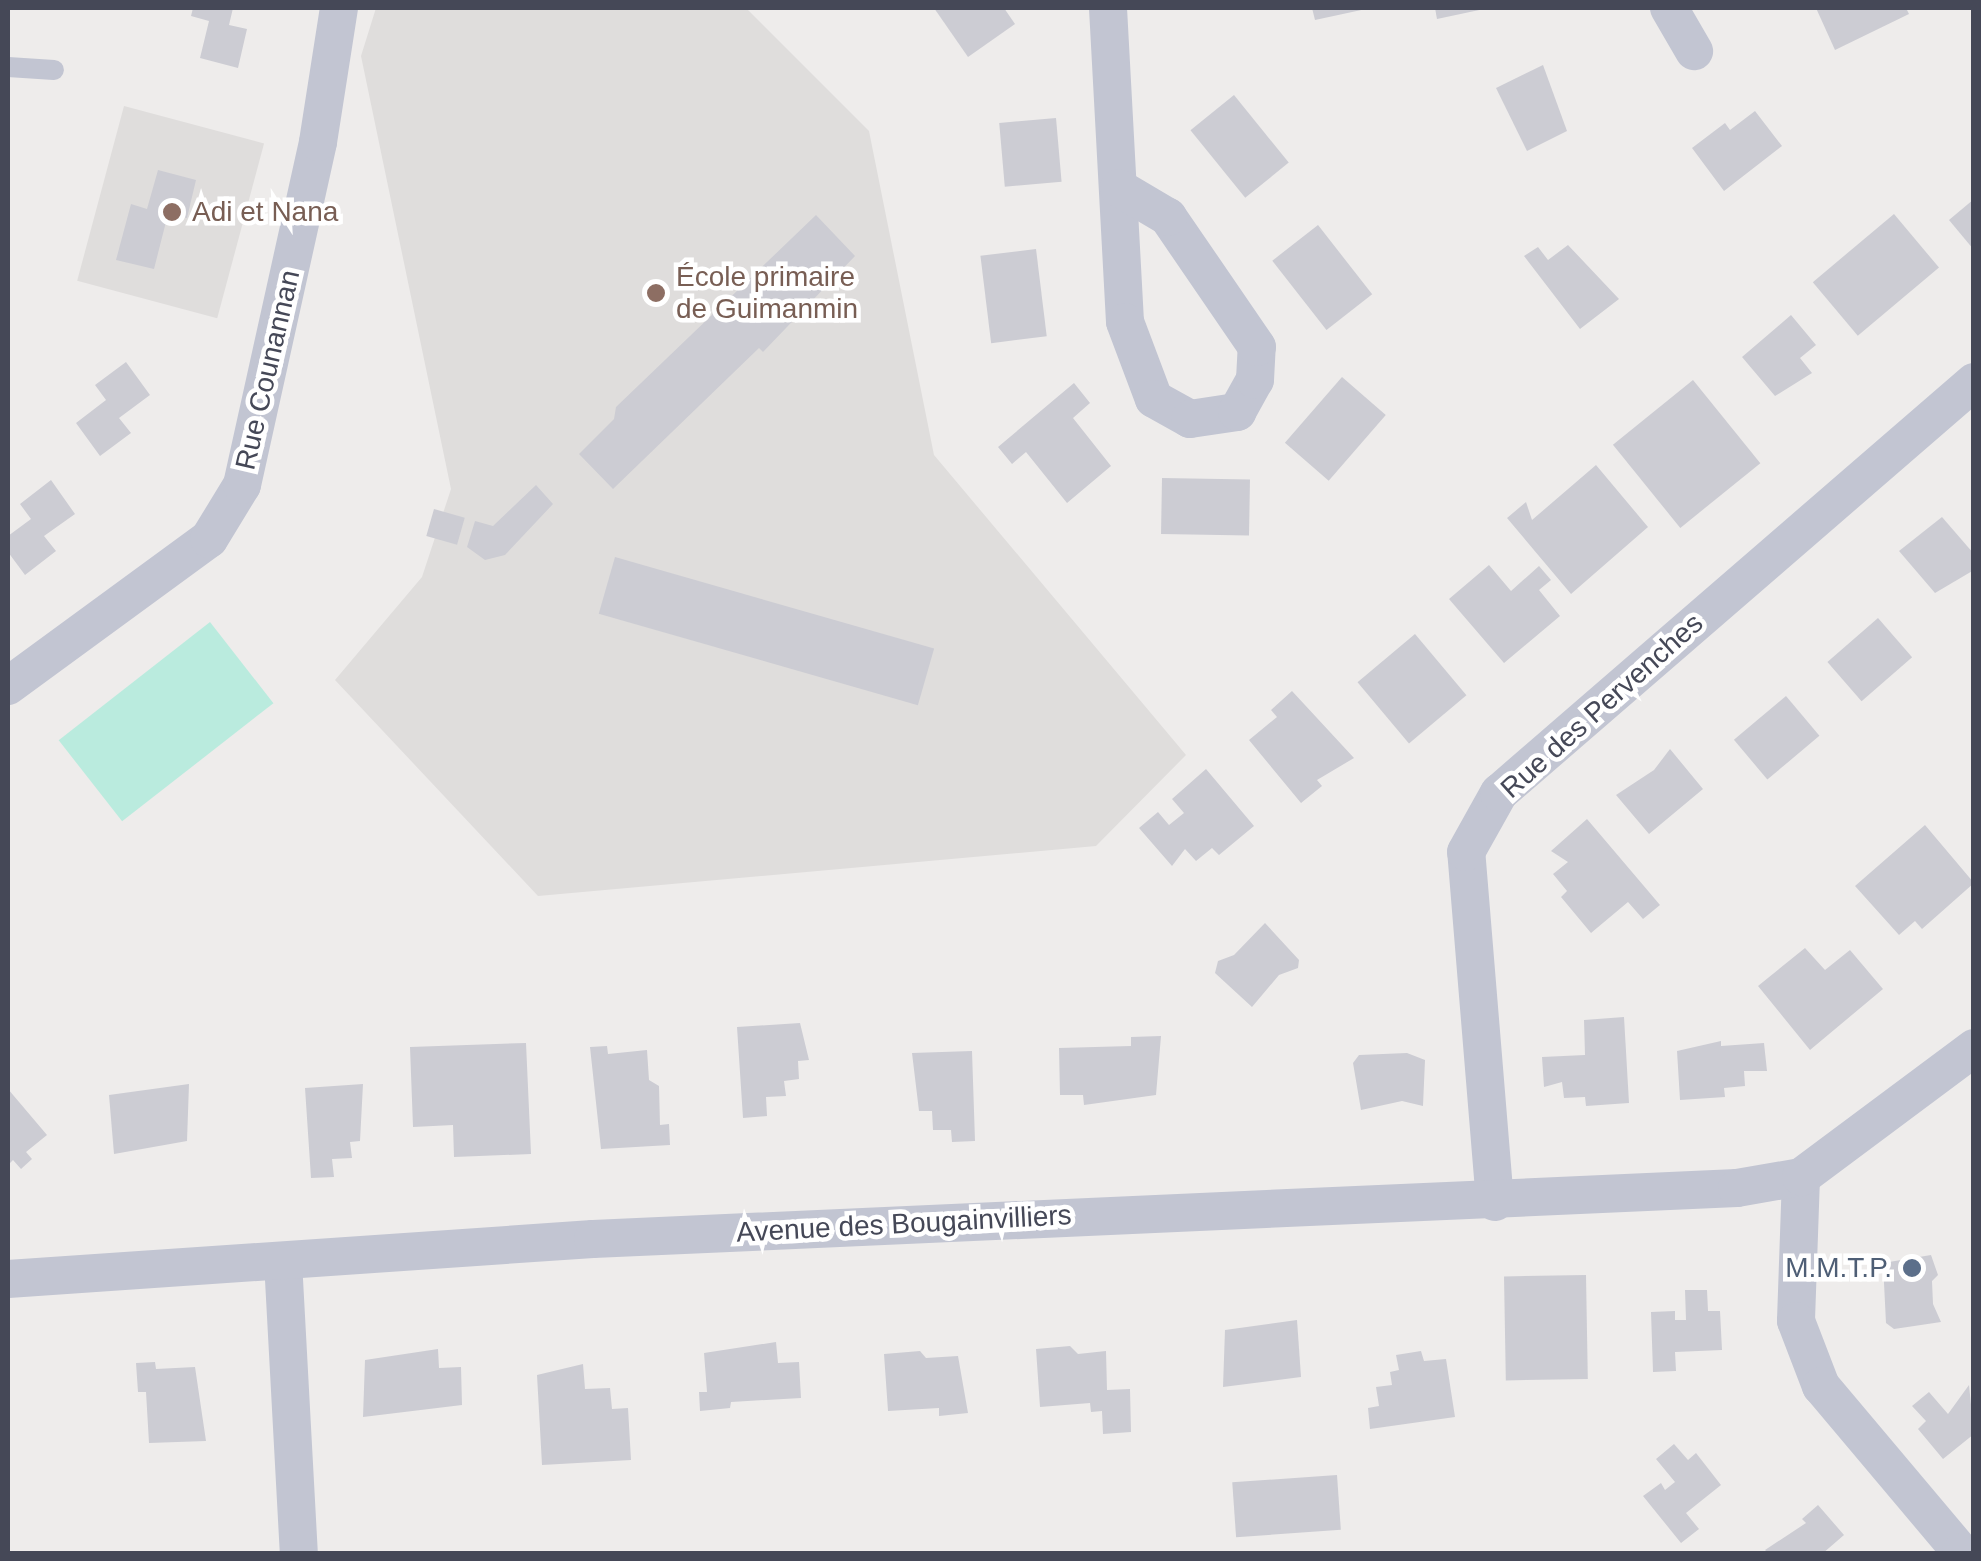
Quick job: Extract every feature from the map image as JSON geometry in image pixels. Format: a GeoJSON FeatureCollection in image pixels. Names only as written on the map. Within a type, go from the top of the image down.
{"type":"FeatureCollection","features":[{"type":"Feature","properties":{"kind":"street","name":"Rue Counannan"},"geometry":{"type":"LineString","coordinates":[[8,686],[209,539],[242,485],[318,142],[339,8]]}},
{"type":"Feature","properties":{"kind":"street"},"geometry":{"type":"LineString","coordinates":[[1108,8],[1125,322],[1154,399],[1190,418],[1237,412],[1254,380],[1257,347],[1168,217],[1119,188]]}},
{"type":"Feature","properties":{"kind":"street"},"geometry":{"type":"LineString","coordinates":[[1669,8],[1694,50]]}},
{"type":"Feature","properties":{"kind":"street","name":"Rue des Pervenches"},"geometry":{"type":"LineString","coordinates":[[1495,1202],[1466,852],[1499,793],[1974,382]]}},
{"type":"Feature","properties":{"kind":"street"},"geometry":{"type":"LineString","coordinates":[[1968,1554],[1821,1386],[1796,1320],[1801,1178],[1974,1048]]}},
{"type":"Feature","properties":{"kind":"street","name":"Avenue des Bougainvilliers"},"geometry":{"type":"LineString","coordinates":[[8,1279],[612,1238],[1495,1202],[1737,1188],[1801,1178]]}},
{"type":"Feature","properties":{"kind":"street"},"geometry":{"type":"LineString","coordinates":[[283,1261],[299,1554]]}},
{"type":"Feature","properties":{"kind":"lane"},"geometry":{"type":"LineString","coordinates":[[8,66],[54,70]]}},
{"type":"Feature","properties":{"kind":"shaded area","name":"École primaire de Guimanmin"},"geometry":{"type":"Polygon","coordinates":[[[376,8],[746,8],[869,131],[934,455],[1186,755],[1096,846],[538,896],[335,680],[422,577],[451,489],[361,56],[376,8]]]}},
{"type":"Feature","properties":{"kind":"shaded area","name":"Adi et Nana"},"geometry":{"type":"Polygon","coordinates":[[[124,106],[264,144],[217,318],[77,281],[124,106]]]}},
{"type":"Feature","properties":{"kind":"green space"},"geometry":{"type":"Polygon","coordinates":[[[210,622],[273,703],[122,821],[59,740],[210,622]]]}},
{"type":"Feature","properties":{"kind":"building"},"geometry":{"type":"Polygon","coordinates":[[[193,8],[233,8],[229,25],[247,29],[238,68],[200,58],[209,21],[191,16],[193,8]]]}},
{"type":"Feature","properties":{"kind":"building"},"geometry":{"type":"Polygon","coordinates":[[[934,8],[1004,8],[1015,24],[968,57],[934,8]]]}},
{"type":"Feature","properties":{"kind":"building"},"geometry":{"type":"Polygon","coordinates":[[[1312,8],[1365,8],[1366,9],[1315,20],[1312,8]]]}},
{"type":"Feature","properties":{"kind":"building"},"geometry":{"type":"Polygon","coordinates":[[[1435,8],[1483,8],[1484,9],[1437,19],[1435,8]]]}},
{"type":"Feature","properties":{"kind":"building"},"geometry":{"type":"Polygon","coordinates":[[[1816,8],[1906,8],[1909,14],[1835,50],[1816,8]]]}},
{"type":"Feature","properties":{"kind":"building"},"geometry":{"type":"Polygon","coordinates":[[[1543,65],[1567,131],[1527,151],[1496,88],[1543,65]]]}},
{"type":"Feature","properties":{"kind":"building"},"geometry":{"type":"Polygon","coordinates":[[[1234,95],[1289,163],[1245,198],[1190,130],[1234,95]]]}},
{"type":"Feature","properties":{"kind":"building"},"geometry":{"type":"Polygon","coordinates":[[[1755,111],[1782,146],[1724,191],[1692,148],[1725,123],[1730,130],[1755,111]]]}},
{"type":"Feature","properties":{"kind":"building"},"geometry":{"type":"Polygon","coordinates":[[[1056,118],[1062,182],[1005,187],[999,123],[1056,118]]]}},
{"type":"Feature","properties":{"kind":"building"},"geometry":{"type":"Polygon","coordinates":[[[158,170],[196,180],[187,218],[168,214],[154,269],[116,260],[131,204],[147,209],[158,170]]]}},
{"type":"Feature","properties":{"kind":"building"},"geometry":{"type":"Polygon","coordinates":[[[1974,199],[1974,250],[1949,220],[1974,199]]]}},
{"type":"Feature","properties":{"kind":"building"},"geometry":{"type":"Polygon","coordinates":[[[1894,214],[1939,268],[1858,336],[1813,282],[1894,214]]]}},
{"type":"Feature","properties":{"kind":"building"},"geometry":{"type":"Polygon","coordinates":[[[816,215],[855,256],[763,352],[759,348],[613,489],[579,454],[614,419],[616,407],[816,215]]]}},
{"type":"Feature","properties":{"kind":"building"},"geometry":{"type":"Polygon","coordinates":[[[1318,225],[1372,294],[1326,330],[1272,261],[1318,225]]]}},
{"type":"Feature","properties":{"kind":"building"},"geometry":{"type":"Polygon","coordinates":[[[1568,245],[1619,299],[1580,329],[1524,256],[1538,247],[1548,260],[1568,245]]]}},
{"type":"Feature","properties":{"kind":"building"},"geometry":{"type":"Polygon","coordinates":[[[1036,249],[1047,336],[991,343],[980,256],[1036,249]]]}},
{"type":"Feature","properties":{"kind":"building"},"geometry":{"type":"Polygon","coordinates":[[[1791,315],[1816,345],[1800,358],[1812,373],[1775,396],[1742,357],[1791,315]]]}},
{"type":"Feature","properties":{"kind":"building"},"geometry":{"type":"Polygon","coordinates":[[[126,362],[150,395],[119,418],[131,433],[100,456],[76,423],[106,400],[95,385],[126,362]]]}},
{"type":"Feature","properties":{"kind":"building"},"geometry":{"type":"Polygon","coordinates":[[[1342,377],[1386,415],[1329,481],[1285,443],[1342,377]]]}},
{"type":"Feature","properties":{"kind":"building"},"geometry":{"type":"Polygon","coordinates":[[[1693,380],[1760,463],[1680,528],[1613,445],[1693,380]]]}},
{"type":"Feature","properties":{"kind":"building"},"geometry":{"type":"Polygon","coordinates":[[[1074,383],[1090,403],[1073,418],[1111,466],[1067,503],[1026,452],[1012,464],[998,447],[1074,383]]]}},
{"type":"Feature","properties":{"kind":"building"},"geometry":{"type":"Polygon","coordinates":[[[1596,465],[1648,527],[1571,594],[1507,518],[1526,502],[1532,520],[1596,465]]]}},
{"type":"Feature","properties":{"kind":"building"},"geometry":{"type":"Polygon","coordinates":[[[1162,478],[1250,480],[1249,536],[1161,534],[1162,478]]]}},
{"type":"Feature","properties":{"kind":"building"},"geometry":{"type":"Polygon","coordinates":[[[51,480],[75,514],[44,536],[56,551],[25,575],[8,552],[8,536],[31,519],[20,504],[51,480]]]}},
{"type":"Feature","properties":{"kind":"building"},"geometry":{"type":"Polygon","coordinates":[[[536,485],[553,504],[505,555],[485,560],[467,547],[475,521],[493,526],[536,485]]]}},
{"type":"Feature","properties":{"kind":"building"},"geometry":{"type":"Polygon","coordinates":[[[434,509],[465,518],[457,545],[426,536],[434,509]]]}},
{"type":"Feature","properties":{"kind":"building"},"geometry":{"type":"Polygon","coordinates":[[[1942,517],[1974,554],[1974,570],[1935,593],[1899,551],[1942,517]]]}},
{"type":"Feature","properties":{"kind":"building"},"geometry":{"type":"Polygon","coordinates":[[[615,557],[934,649],[918,705],[599,614],[615,557]]]}},
{"type":"Feature","properties":{"kind":"building"},"geometry":{"type":"Polygon","coordinates":[[[1489,565],[1511,591],[1539,566],[1551,580],[1539,590],[1560,616],[1504,663],[1449,599],[1489,565]]]}},
{"type":"Feature","properties":{"kind":"building"},"geometry":{"type":"Polygon","coordinates":[[[1878,618],[1912,657],[1862,701],[1827,662],[1878,618]]]}},
{"type":"Feature","properties":{"kind":"building"},"geometry":{"type":"Polygon","coordinates":[[[1415,634],[1466,695],[1409,743],[1358,682],[1415,634]]]}},
{"type":"Feature","properties":{"kind":"building"},"geometry":{"type":"Polygon","coordinates":[[[1292,691],[1354,758],[1317,780],[1322,786],[1301,803],[1249,740],[1277,717],[1271,710],[1292,691]]]}},
{"type":"Feature","properties":{"kind":"building"},"geometry":{"type":"Polygon","coordinates":[[[1786,696],[1819,736],[1767,780],[1734,740],[1786,696]]]}},
{"type":"Feature","properties":{"kind":"building"},"geometry":{"type":"Polygon","coordinates":[[[1670,749],[1703,789],[1649,834],[1616,795],[1654,770],[1670,749]]]}},
{"type":"Feature","properties":{"kind":"building"},"geometry":{"type":"Polygon","coordinates":[[[1206,769],[1254,826],[1219,855],[1212,848],[1196,861],[1185,849],[1172,866],[1139,828],[1158,812],[1169,825],[1184,813],[1172,799],[1206,769]]]}},
{"type":"Feature","properties":{"kind":"building"},"geometry":{"type":"Polygon","coordinates":[[[1587,819],[1660,905],[1643,919],[1628,902],[1591,933],[1561,897],[1567,891],[1553,874],[1568,862],[1551,851],[1587,819]]]}},
{"type":"Feature","properties":{"kind":"building"},"geometry":{"type":"Polygon","coordinates":[[[1925,825],[1974,883],[1922,929],[1915,921],[1899,935],[1855,886],[1925,825]]]}},
{"type":"Feature","properties":{"kind":"building"},"geometry":{"type":"Polygon","coordinates":[[[1265,923],[1299,960],[1298,968],[1279,975],[1252,1007],[1215,973],[1218,961],[1234,955],[1265,923]]]}},
{"type":"Feature","properties":{"kind":"building"},"geometry":{"type":"Polygon","coordinates":[[[1805,948],[1825,970],[1850,950],[1883,989],[1810,1050],[1758,986],[1805,948]]]}},
{"type":"Feature","properties":{"kind":"building"},"geometry":{"type":"Polygon","coordinates":[[[1624,1017],[1629,1103],[1586,1106],[1585,1097],[1564,1098],[1562,1082],[1544,1087],[1542,1057],[1585,1055],[1584,1020],[1624,1017]]]}},
{"type":"Feature","properties":{"kind":"building"},"geometry":{"type":"Polygon","coordinates":[[[800,1023],[809,1060],[798,1061],[799,1079],[784,1081],[786,1096],[766,1097],[767,1116],[743,1118],[737,1027],[800,1023]]]}},
{"type":"Feature","properties":{"kind":"building"},"geometry":{"type":"Polygon","coordinates":[[[1161,1036],[1156,1095],[1084,1105],[1083,1095],[1060,1095],[1059,1048],[1131,1046],[1131,1037],[1161,1036]]]}},
{"type":"Feature","properties":{"kind":"building"},"geometry":{"type":"Polygon","coordinates":[[[1721,1041],[1721,1046],[1764,1043],[1767,1071],[1744,1071],[1745,1086],[1724,1088],[1725,1097],[1680,1100],[1677,1051],[1721,1041]]]}},
{"type":"Feature","properties":{"kind":"building"},"geometry":{"type":"Polygon","coordinates":[[[526,1043],[531,1154],[454,1157],[453,1125],[413,1127],[410,1047],[526,1043]]]}},
{"type":"Feature","properties":{"kind":"building"},"geometry":{"type":"Polygon","coordinates":[[[607,1046],[608,1054],[647,1050],[649,1080],[659,1086],[660,1125],[669,1124],[670,1145],[601,1149],[590,1047],[607,1046]]]}},
{"type":"Feature","properties":{"kind":"building"},"geometry":{"type":"Polygon","coordinates":[[[972,1051],[975,1141],[952,1142],[951,1130],[933,1130],[932,1111],[919,1111],[912,1053],[972,1051]]]}},
{"type":"Feature","properties":{"kind":"building"},"geometry":{"type":"Polygon","coordinates":[[[1407,1053],[1425,1060],[1423,1106],[1402,1101],[1361,1110],[1353,1063],[1359,1055],[1407,1053]]]}},
{"type":"Feature","properties":{"kind":"building"},"geometry":{"type":"Polygon","coordinates":[[[189,1084],[187,1141],[114,1154],[109,1095],[189,1084]]]}},
{"type":"Feature","properties":{"kind":"building"},"geometry":{"type":"Polygon","coordinates":[[[363,1084],[360,1141],[350,1142],[352,1158],[332,1159],[334,1177],[311,1178],[305,1088],[363,1084]]]}},
{"type":"Feature","properties":{"kind":"building"},"geometry":{"type":"Polygon","coordinates":[[[8,1089],[47,1135],[26,1152],[32,1159],[21,1169],[13,1160],[8,1165],[8,1089]]]}},
{"type":"Feature","properties":{"kind":"building"},"geometry":{"type":"Polygon","coordinates":[[[1931,1255],[1938,1275],[1932,1281],[1933,1304],[1941,1322],[1894,1329],[1886,1323],[1883,1263],[1931,1255]]]}},
{"type":"Feature","properties":{"kind":"building"},"geometry":{"type":"Polygon","coordinates":[[[1586,1275],[1588,1379],[1506,1380],[1504,1276],[1586,1275]]]}},
{"type":"Feature","properties":{"kind":"building"},"geometry":{"type":"Polygon","coordinates":[[[1685,1290],[1707,1290],[1708,1311],[1720,1311],[1722,1350],[1675,1352],[1676,1371],[1653,1372],[1651,1312],[1675,1311],[1675,1320],[1686,1320],[1685,1290]]]}},
{"type":"Feature","properties":{"kind":"building"},"geometry":{"type":"Polygon","coordinates":[[[1297,1320],[1301,1377],[1223,1387],[1225,1330],[1297,1320]]]}},
{"type":"Feature","properties":{"kind":"building"},"geometry":{"type":"Polygon","coordinates":[[[776,1342],[778,1363],[799,1362],[801,1398],[731,1402],[730,1408],[700,1411],[699,1392],[707,1392],[704,1353],[776,1342]]]}},
{"type":"Feature","properties":{"kind":"building"},"geometry":{"type":"Polygon","coordinates":[[[1070,1346],[1078,1354],[1106,1351],[1107,1390],[1130,1389],[1131,1432],[1103,1434],[1102,1411],[1091,1412],[1090,1403],[1040,1407],[1036,1349],[1070,1346]]]}},
{"type":"Feature","properties":{"kind":"building"},"geometry":{"type":"Polygon","coordinates":[[[438,1349],[439,1368],[461,1367],[462,1405],[363,1417],[365,1360],[438,1349]]]}},
{"type":"Feature","properties":{"kind":"building"},"geometry":{"type":"Polygon","coordinates":[[[920,1351],[926,1358],[958,1356],[968,1413],[939,1416],[939,1408],[888,1411],[884,1354],[920,1351]]]}},
{"type":"Feature","properties":{"kind":"building"},"geometry":{"type":"Polygon","coordinates":[[[1421,1351],[1424,1361],[1446,1359],[1455,1417],[1370,1429],[1368,1408],[1379,1406],[1376,1387],[1392,1385],[1390,1372],[1399,1370],[1396,1355],[1421,1351]]]}},
{"type":"Feature","properties":{"kind":"building"},"geometry":{"type":"Polygon","coordinates":[[[155,1362],[156,1369],[195,1367],[206,1441],[149,1443],[146,1392],[138,1392],[136,1363],[155,1362]]]}},
{"type":"Feature","properties":{"kind":"building"},"geometry":{"type":"Polygon","coordinates":[[[583,1364],[585,1389],[610,1388],[612,1409],[628,1408],[631,1460],[542,1465],[537,1375],[583,1364]]]}},
{"type":"Feature","properties":{"kind":"building"},"geometry":{"type":"Polygon","coordinates":[[[1969,1385],[1974,1434],[1943,1459],[1918,1429],[1926,1421],[1912,1406],[1929,1392],[1948,1414],[1969,1385]]]}},
{"type":"Feature","properties":{"kind":"building"},"geometry":{"type":"Polygon","coordinates":[[[1674,1444],[1688,1460],[1696,1453],[1721,1485],[1686,1513],[1699,1529],[1681,1543],[1643,1496],[1661,1483],[1665,1490],[1675,1482],[1656,1459],[1674,1444]]]}},
{"type":"Feature","properties":{"kind":"building"},"geometry":{"type":"Polygon","coordinates":[[[1337,1475],[1341,1530],[1236,1537],[1232,1482],[1337,1475]]]}},
{"type":"Feature","properties":{"kind":"building"},"geometry":{"type":"Polygon","coordinates":[[[1818,1505],[1844,1535],[1822,1554],[1769,1554],[1765,1550],[1806,1523],[1802,1519],[1818,1505]]]}},
{"type":"Feature","properties":{"kind":"place","name":"Adi et Nana"},"geometry":{"type":"Point","coordinates":[172,212]}},
{"type":"Feature","properties":{"kind":"place","name":"École primaire de Guimanmin"},"geometry":{"type":"Point","coordinates":[656,293]}},
{"type":"Feature","properties":{"kind":"place","name":"M.M.T.P."},"geometry":{"type":"Point","coordinates":[1912,1268]}}]}
